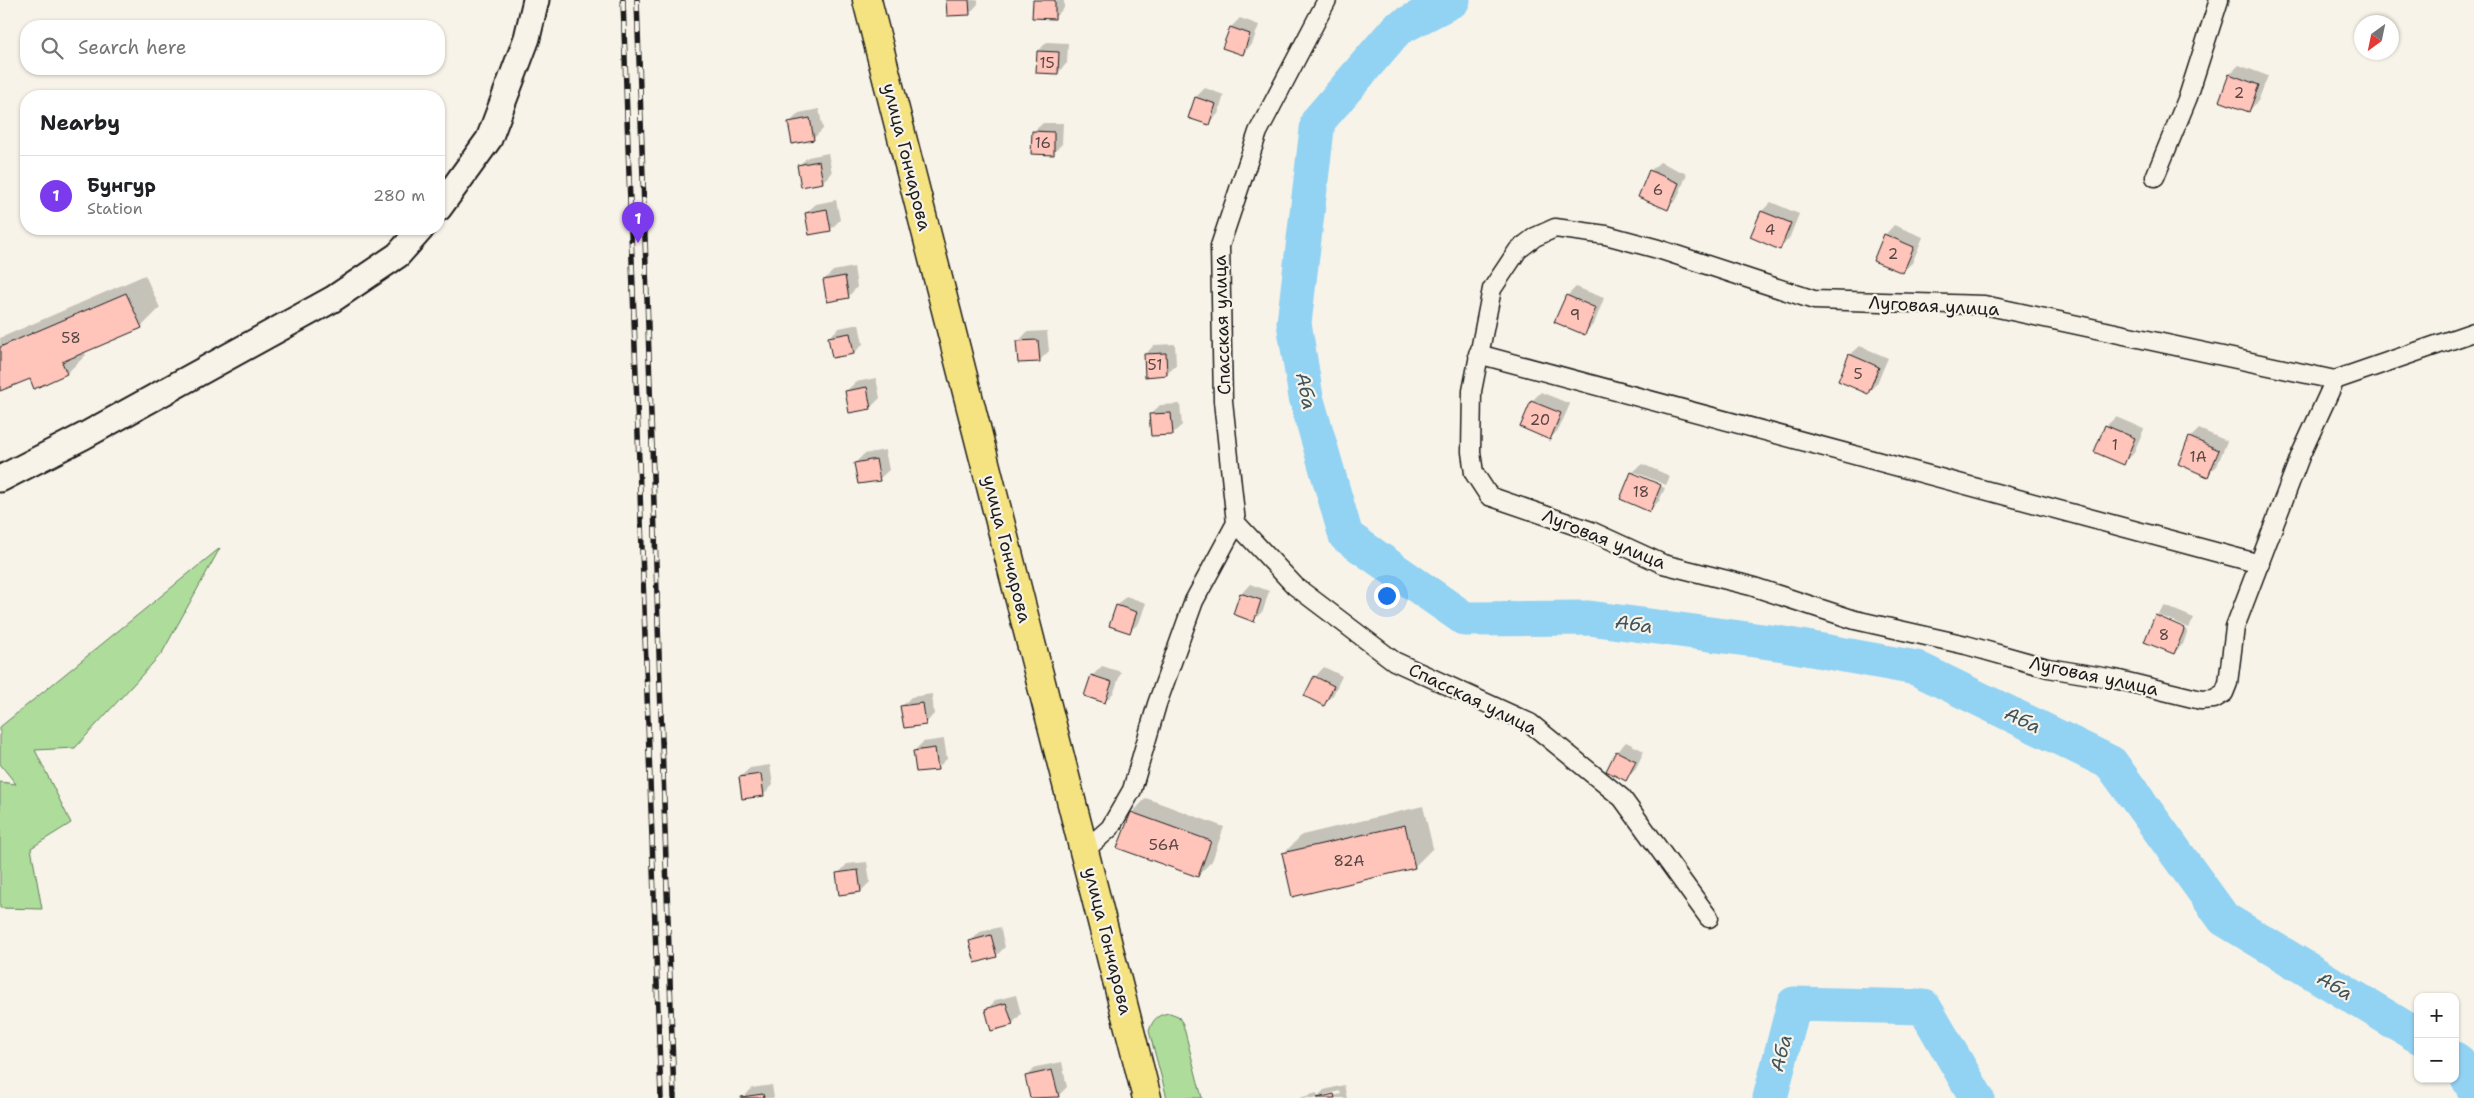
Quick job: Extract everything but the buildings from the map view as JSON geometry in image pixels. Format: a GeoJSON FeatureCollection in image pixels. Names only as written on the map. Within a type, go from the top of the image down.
{"type":"FeatureCollection","features":[{"type":"Feature","properties":{"kind":"main road","name":"улица Гончарова"},"geometry":{"type":"LineString","coordinates":[[867,0],[1147,1098]]}},
{"type":"Feature","properties":{"kind":"street"},"geometry":{"type":"LineString","coordinates":[[445,200],[489,139],[527,38],[536,0]]}},
{"type":"Feature","properties":{"kind":"street","name":"Спасская улица"},"geometry":{"type":"LineString","coordinates":[[1327,0],[1258,132],[1220,246],[1224,401],[1236,523],[1295,586],[1394,661],[1530,723],[1622,798],[1708,918]]}},
{"type":"Feature","properties":{"kind":"street"},"geometry":{"type":"LineString","coordinates":[[2155,177],[2188,97],[2219,0]]}},
{"type":"Feature","properties":{"kind":"street","name":"Луговая улица"},"geometry":{"type":"LineString","coordinates":[[1555,228],[1606,235],[1658,249],[1814,300],[1984,305],[2335,380],[2301,454],[2235,627],[2228,683],[2224,693],[2214,699],[2201,700],[2115,679],[2048,668],[1966,645],[1855,620],[1751,586],[1663,564],[1591,531],[1488,496],[1474,473],[1471,452],[1472,391],[1478,354],[1492,289],[1518,250],[1535,237],[1555,228]]}},
{"type":"Feature","properties":{"kind":"street"},"geometry":{"type":"LineString","coordinates":[[0,479],[84,436],[334,299],[398,255],[416,235]]}},
{"type":"Feature","properties":{"kind":"street"},"geometry":{"type":"LineString","coordinates":[[2335,380],[2474,332]]}},
{"type":"Feature","properties":{"kind":"street"},"geometry":{"type":"LineString","coordinates":[[1478,354],[2260,564]]}},
{"type":"Feature","properties":{"kind":"street"},"geometry":{"type":"LineString","coordinates":[[1084,850],[1110,828],[1132,790],[1157,704],[1194,601],[1236,523]]}},
{"type":"Feature","properties":{"kind":"green space"},"geometry":{"type":"Polygon","coordinates":[[[220,548],[162,653],[75,748],[35,750],[71,823],[31,848],[42,909],[0,908],[0,782],[16,784],[0,764],[0,727],[220,548]]]}},
{"type":"Feature","properties":{"kind":"green space"},"geometry":{"type":"Polygon","coordinates":[[[1170,1013],[1178,1016],[1183,1024],[1202,1098],[1167,1098],[1149,1031],[1156,1018],[1170,1013]]]}},
{"type":"Feature","properties":{"kind":"waterway","name":"Аба"},"geometry":{"type":"LineString","coordinates":[[1453,0],[1397,29],[1318,121],[1294,323],[1306,397],[1346,536],[1465,619],[1589,618],[1784,644],[1916,668],[2111,763],[2224,919],[2414,1034]]}},
{"type":"Feature","properties":{"kind":"waterway","name":"Аба"},"geometry":{"type":"LineString","coordinates":[[1770,1098],[1794,1004],[1924,1007],[1977,1098]]}},
{"type":"Feature","properties":{"kind":"waterway","name":"Аба"},"geometry":{"type":"LineString","coordinates":[[2459,1062],[2474,1089]]}},
{"type":"Feature","properties":{"kind":"railway"},"geometry":{"type":"LineString","coordinates":[[623,0],[661,1098]]}},
{"type":"Feature","properties":{"kind":"railway"},"geometry":{"type":"LineString","coordinates":[[637,0],[674,1098]]}},
{"type":"Feature","properties":{"kind":"place","name":"Бунгур"},"geometry":{"type":"Point","coordinates":[638,243]}}]}
